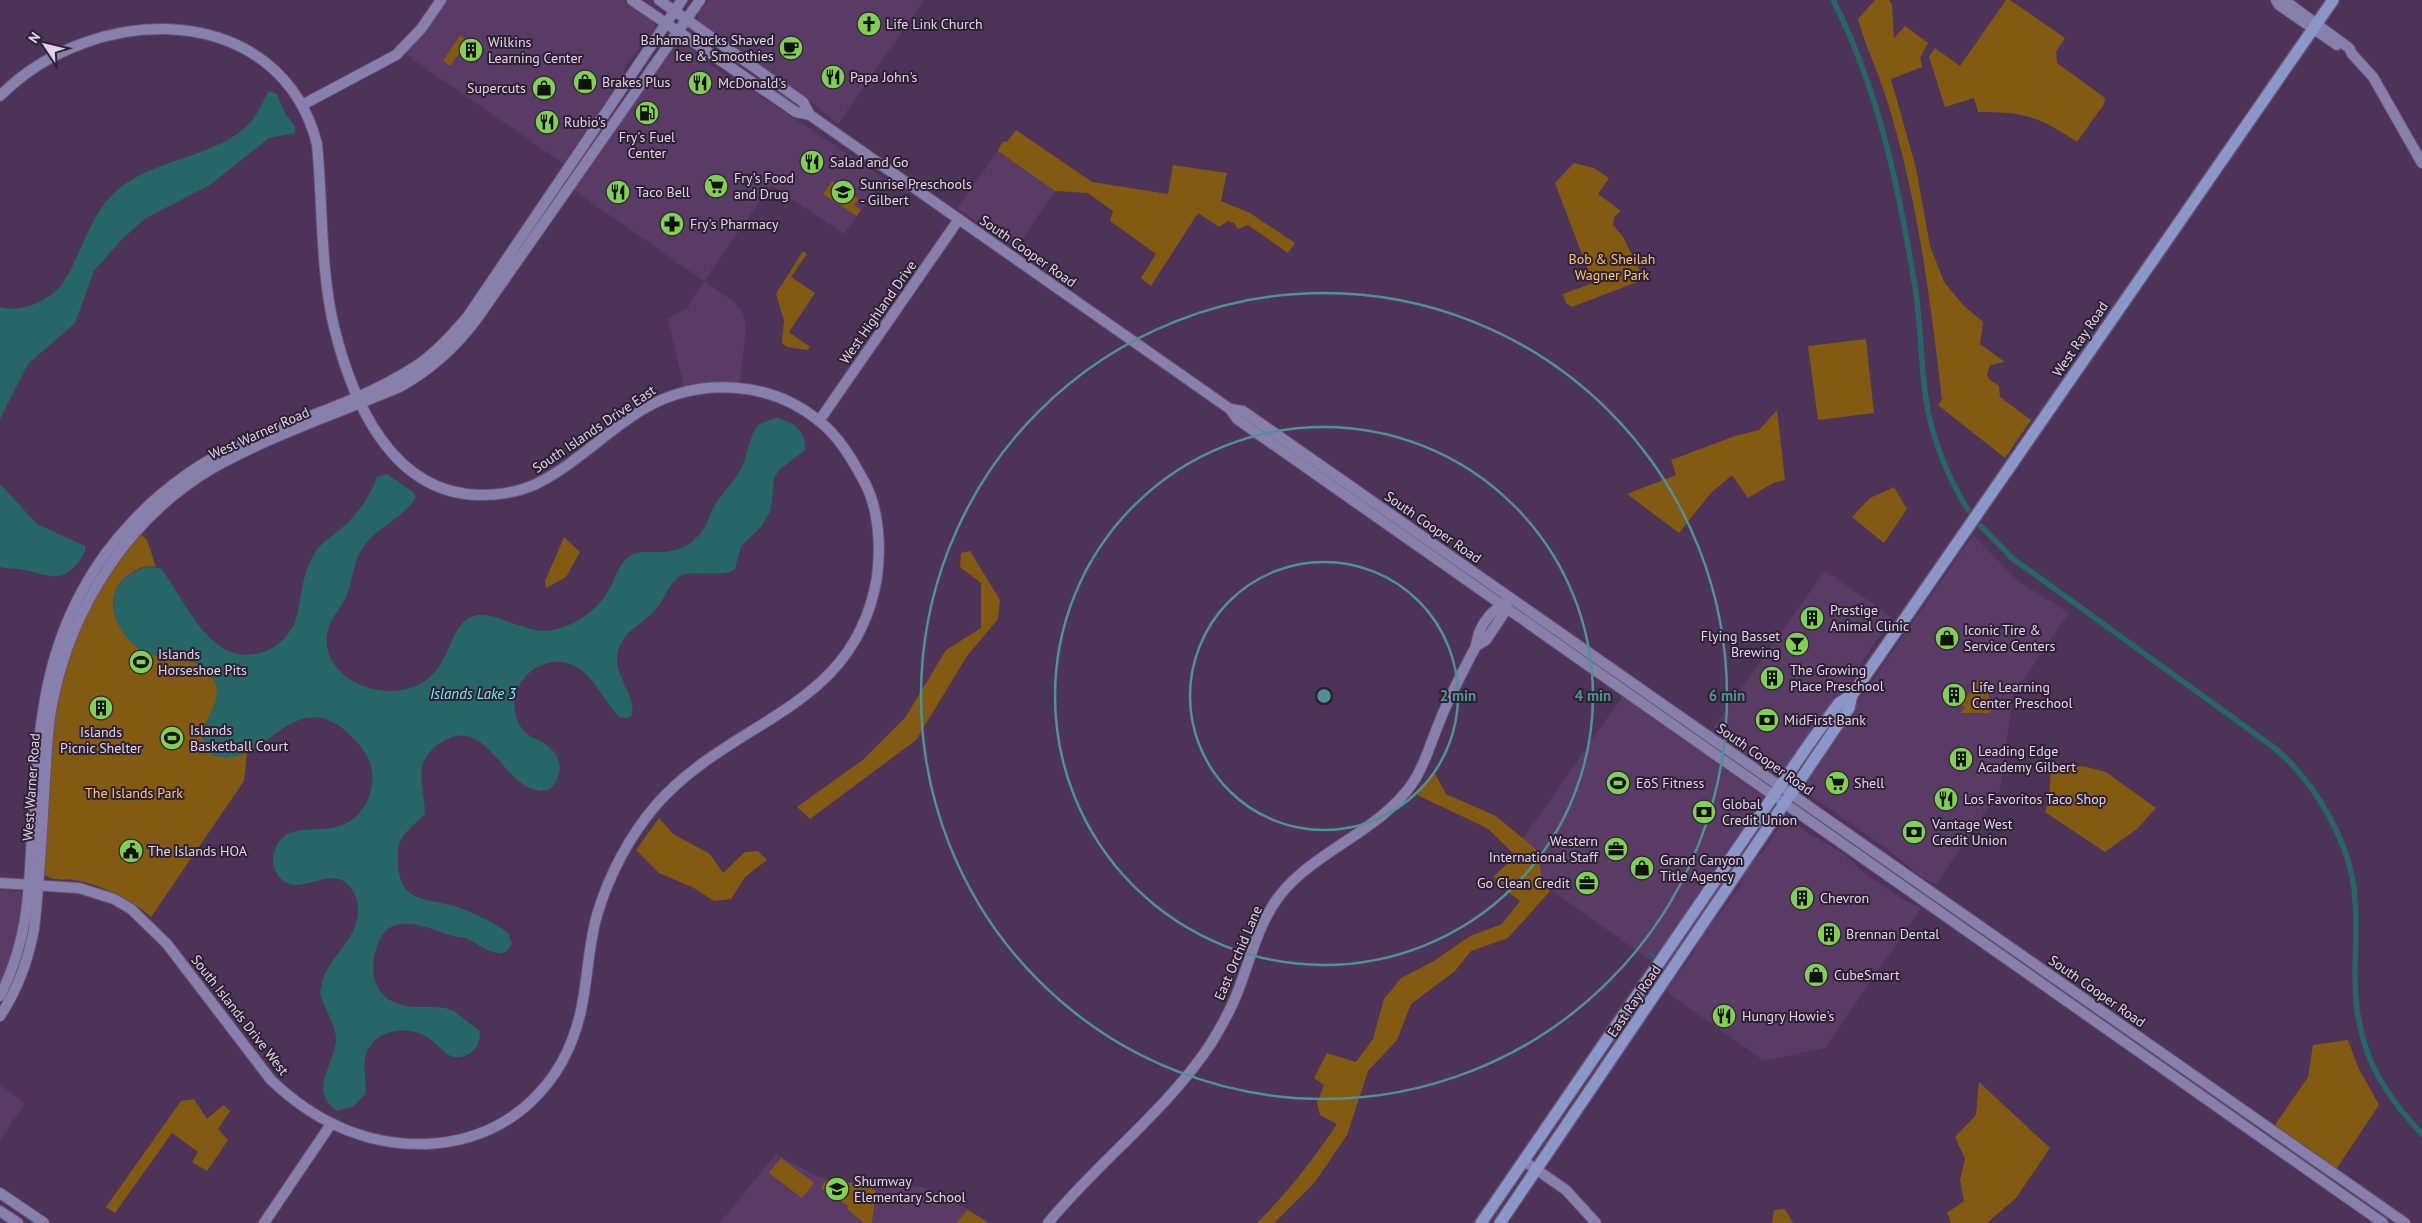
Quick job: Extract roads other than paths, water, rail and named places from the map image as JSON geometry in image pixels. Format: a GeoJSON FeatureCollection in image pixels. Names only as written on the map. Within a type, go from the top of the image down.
{"type":"FeatureCollection","features":[{"type":"Feature","properties":{"kind":"main road"},"geometry":{"type":"LineString","coordinates":[[304,104],[396,55],[421,29],[441,0]]}},
{"type":"Feature","properties":{"kind":"main road","name":"South Cooper Road"},"geometry":{"type":"LineString","coordinates":[[632,0],[796,112],[810,115],[1230,409],[1237,419],[1356,495],[1776,791],[1917,897],[2383,1223]]}},
{"type":"Feature","properties":{"kind":"main road","name":"South Cooper Road"},"geometry":{"type":"LineString","coordinates":[[659,0],[803,102],[810,115]]}},
{"type":"Feature","properties":{"kind":"main road","name":"West Warner Road"},"geometry":{"type":"LineString","coordinates":[[1,1012],[15,990],[30,949],[33,886],[52,701],[69,642],[101,578],[125,544],[148,520],[163,506],[212,469],[360,399],[417,366],[456,331],[682,0]]}},
{"type":"Feature","properties":{"kind":"main road","name":"West Warner Road"},"geometry":{"type":"LineString","coordinates":[[360,399],[400,387],[422,374],[461,338],[700,0]]}},
{"type":"Feature","properties":{"kind":"main road"},"geometry":{"type":"LineString","coordinates":[[2276,0],[2279,5],[2315,26]]}},
{"type":"Feature","properties":{"kind":"main road"},"geometry":{"type":"LineString","coordinates":[[2284,0],[2352,54],[2372,77],[2422,163]]}},
{"type":"Feature","properties":{"kind":"main road","name":"West Ray Road"},"geometry":{"type":"LineString","coordinates":[[1776,791],[1839,703],[1852,694],[2333,0]]}},
{"type":"Feature","properties":{"kind":"main road","name":"South Islands Drive East"},"geometry":{"type":"LineString","coordinates":[[166,19],[195,22],[212,27],[253,46],[283,75],[304,104],[317,144],[331,312],[344,359],[360,399],[379,438],[399,462],[435,486],[455,493],[476,495],[494,495],[531,487],[565,467],[646,408],[670,396],[691,390],[728,387],[768,394],[798,407],[819,421],[845,450],[868,488],[879,544],[875,585],[858,634],[846,656],[810,694],[742,737]]}},
{"type":"Feature","properties":{"kind":"main road"},"geometry":{"type":"LineString","coordinates":[[0,96],[4,84],[72,42],[118,24],[151,20]]}},
{"type":"Feature","properties":{"kind":"main road"},"geometry":{"type":"LineString","coordinates":[[580,151],[590,157]]}},
{"type":"Feature","properties":{"kind":"main road","name":"West Highland Drive"},"geometry":{"type":"LineString","coordinates":[[819,421],[959,219]]}},
{"type":"Feature","properties":{"kind":"main road","name":"East Orchid Lane"},"geometry":{"type":"LineString","coordinates":[[1048,1223],[1079,1188],[1159,1108],[1191,1072],[1223,1024],[1236,995],[1263,922],[1280,895],[1315,861],[1370,827],[1402,798],[1415,779],[1455,685],[1476,646],[1486,640],[1504,613],[1507,601]]}},
{"type":"Feature","properties":{"kind":"main road","name":"West Ray Road"},"geometry":{"type":"LineString","coordinates":[[1787,799],[1849,708],[1852,694]]}},
{"type":"Feature","properties":{"kind":"main road","name":"South Islands Drive West"},"geometry":{"type":"LineString","coordinates":[[0,882],[79,888],[114,899],[131,908],[167,944],[271,1080],[287,1096],[331,1124],[377,1140],[420,1144],[443,1143],[468,1138],[492,1128],[515,1115],[537,1097],[567,1056],[573,1040],[583,1003],[596,918],[612,872],[644,820],[679,782],[742,737]]}},
{"type":"Feature","properties":{"kind":"main road","name":"East Ray Road"},"geometry":{"type":"LineString","coordinates":[[1481,1223],[1776,791]]}},
{"type":"Feature","properties":{"kind":"main road","name":"South Cooper Road"},"geometry":{"type":"LineString","coordinates":[[1787,799],[1924,886],[2405,1223]]}},
{"type":"Feature","properties":{"kind":"main road","name":"East Ray Road"},"geometry":{"type":"LineString","coordinates":[[1500,1223],[1787,799]]}},
{"type":"Feature","properties":{"kind":"main road","name":"West Warner Road"},"geometry":{"type":"LineString","coordinates":[[0,996],[20,947],[33,886]]}},
{"type":"Feature","properties":{"kind":"main road"},"geometry":{"type":"LineString","coordinates":[[1917,897],[1924,886]]}},
{"type":"Feature","properties":{"kind":"main road"},"geometry":{"type":"LineString","coordinates":[[1682,929],[1694,938]]}},
{"type":"Feature","properties":{"kind":"main road"},"geometry":{"type":"LineString","coordinates":[[264,1223],[331,1124]]}},
{"type":"Feature","properties":{"kind":"main road"},"geometry":{"type":"LineString","coordinates":[[2264,1140],[2272,1129]]}},
{"type":"Feature","properties":{"kind":"main road"},"geometry":{"type":"LineString","coordinates":[[1524,1160],[1572,1195],[1596,1223]]}},
{"type":"Feature","properties":{"kind":"main road"},"geometry":{"type":"LineString","coordinates":[[0,1193],[44,1223]]}},
{"type":"Feature","properties":{"kind":"main road"},"geometry":{"type":"LineString","coordinates":[[0,1211],[18,1223]]}},
{"type":"Feature","properties":{"kind":"water"},"geometry":{"type":"Polygon","coordinates":[[[269,91],[277,94],[285,113],[295,127],[295,133],[269,138],[210,185],[146,218],[123,238],[94,271],[75,323],[28,364],[0,419],[0,307],[26,307],[44,300],[52,294],[64,281],[97,215],[112,195],[127,183],[143,174],[215,146],[232,137],[251,122],[269,91]]]}},
{"type":"Feature","properties":{"kind":"water","name":"Islands Lake 3"},"geometry":{"type":"Polygon","coordinates":[[[777,418],[789,422],[798,428],[805,443],[805,450],[779,470],[774,478],[771,510],[761,527],[741,546],[735,569],[725,573],[695,573],[678,578],[655,610],[630,631],[622,641],[617,658],[618,667],[631,701],[631,716],[626,718],[619,717],[591,679],[580,669],[568,663],[556,662],[534,669],[525,677],[518,687],[515,699],[515,712],[523,730],[549,747],[558,758],[560,770],[555,783],[550,789],[534,790],[521,783],[485,746],[472,737],[457,736],[439,744],[430,751],[423,765],[422,774],[425,814],[404,835],[401,841],[398,855],[400,878],[404,887],[418,897],[457,907],[477,915],[502,929],[508,933],[512,944],[506,952],[496,953],[465,938],[411,924],[392,926],[385,932],[376,950],[373,969],[374,978],[382,994],[389,1000],[405,1006],[439,1007],[452,1010],[479,1030],[479,1042],[468,1055],[457,1057],[451,1056],[430,1039],[418,1033],[399,1031],[381,1036],[368,1049],[365,1059],[365,1094],[354,1106],[337,1111],[328,1103],[324,1094],[323,1085],[335,1049],[336,1040],[334,1027],[320,992],[325,974],[355,927],[358,908],[357,899],[350,887],[342,880],[333,878],[292,885],[284,881],[276,872],[273,858],[275,850],[282,839],[291,833],[341,826],[353,819],[364,807],[371,791],[372,774],[368,758],[359,744],[342,728],[323,718],[306,718],[290,724],[246,753],[229,758],[212,755],[205,745],[203,735],[216,696],[216,686],[211,675],[196,663],[147,653],[129,640],[117,621],[114,610],[116,590],[122,581],[139,569],[150,567],[161,569],[202,630],[215,642],[230,651],[246,655],[266,651],[283,640],[293,627],[306,572],[316,551],[359,510],[377,477],[387,474],[413,492],[416,497],[411,505],[376,533],[364,546],[356,561],[344,602],[329,626],[327,643],[330,657],[339,670],[352,680],[367,687],[384,691],[402,690],[418,685],[430,677],[446,655],[462,624],[471,617],[479,615],[489,616],[542,631],[570,625],[587,615],[601,602],[627,558],[641,552],[668,552],[687,545],[703,530],[715,505],[738,474],[756,428],[768,420],[777,418]]]}},
{"type":"Feature","properties":{"kind":"water"},"geometry":{"type":"Polygon","coordinates":[[[0,484],[37,524],[85,546],[80,560],[67,573],[54,576],[0,567],[0,484]]]}},
{"type":"Feature","properties":{"kind":"waterway"},"geometry":{"type":"LineString","coordinates":[[1833,0],[1863,69],[1885,140],[1902,213],[1915,287],[1924,384],[1929,416],[1945,465],[1955,488],[1968,510]]}},
{"type":"Feature","properties":{"kind":"waterway"},"geometry":{"type":"LineString","coordinates":[[1981,526],[2012,558],[2272,746],[2288,760],[2316,795],[2338,835],[2347,857],[2352,878],[2356,918],[2355,990],[2360,1026],[2365,1045],[2369,1057],[2388,1092],[2422,1134]]}},
{"type":"Feature","properties":{"kind":"waterway"},"geometry":{"type":"LineString","coordinates":[[1649,953],[1655,957]]}},
{"type":"Feature","properties":{"kind":"place","name":"Life Link Church"},"geometry":{"type":"Point","coordinates":[869,24]}},
{"type":"Feature","properties":{"kind":"place","name":"Bahama Bucks Shaved Ice & Smoothies"},"geometry":{"type":"Point","coordinates":[791,48]}},
{"type":"Feature","properties":{"kind":"place","name":"Wilkins Learning Center"},"geometry":{"type":"Point","coordinates":[471,50]}},
{"type":"Feature","properties":{"kind":"place","name":"Papa John's"},"geometry":{"type":"Point","coordinates":[833,77]}},
{"type":"Feature","properties":{"kind":"place","name":"Brakes Plus"},"geometry":{"type":"Point","coordinates":[585,82]}},
{"type":"Feature","properties":{"kind":"place","name":"McDonald's"},"geometry":{"type":"Point","coordinates":[700,83]}},
{"type":"Feature","properties":{"kind":"place","name":"Supercuts"},"geometry":{"type":"Point","coordinates":[544,88]}},
{"type":"Feature","properties":{"kind":"place","name":"Fry's Fuel Center"},"geometry":{"type":"Point","coordinates":[647,113]}},
{"type":"Feature","properties":{"kind":"place","name":"Rubio's"},"geometry":{"type":"Point","coordinates":[547,122]}},
{"type":"Feature","properties":{"kind":"place","name":"Salad and Go"},"geometry":{"type":"Point","coordinates":[812,162]}},
{"type":"Feature","properties":{"kind":"place","name":"Fry's Food and Drug"},"geometry":{"type":"Point","coordinates":[716,186]}},
{"type":"Feature","properties":{"kind":"place","name":"Taco Bell"},"geometry":{"type":"Point","coordinates":[618,192]}},
{"type":"Feature","properties":{"kind":"place","name":"Sunrise Preschools - Gilbert"},"geometry":{"type":"Point","coordinates":[843,192]}},
{"type":"Feature","properties":{"kind":"place","name":"Fry's Pharmacy"},"geometry":{"type":"Point","coordinates":[672,224]}},
{"type":"Feature","properties":{"kind":"place","name":"Prestige Animal Clinic"},"geometry":{"type":"Point","coordinates":[1812,618]}},
{"type":"Feature","properties":{"kind":"place","name":"Iconic Tire & Service Centers"},"geometry":{"type":"Point","coordinates":[1947,638]}},
{"type":"Feature","properties":{"kind":"place","name":"Flying Basset Brewing"},"geometry":{"type":"Point","coordinates":[1797,644]}},
{"type":"Feature","properties":{"kind":"place","name":"Islands Horseshoe Pits"},"geometry":{"type":"Point","coordinates":[141,662]}},
{"type":"Feature","properties":{"kind":"place","name":"The Growing Place Preschool"},"geometry":{"type":"Point","coordinates":[1772,678]}},
{"type":"Feature","properties":{"kind":"place","name":"Life Learning Center Preschool"},"geometry":{"type":"Point","coordinates":[1954,695]}},
{"type":"Feature","properties":{"kind":"place","name":"Islands Picnic Shelter"},"geometry":{"type":"Point","coordinates":[101,708]}},
{"type":"Feature","properties":{"kind":"place","name":"MidFirst Bank"},"geometry":{"type":"Point","coordinates":[1767,720]}},
{"type":"Feature","properties":{"kind":"place","name":"Islands Basketball Court"},"geometry":{"type":"Point","coordinates":[172,738]}},
{"type":"Feature","properties":{"kind":"place","name":"Leading Edge Academy Gilbert"},"geometry":{"type":"Point","coordinates":[1961,759]}},
{"type":"Feature","properties":{"kind":"place","name":"EōS Fitness"},"geometry":{"type":"Point","coordinates":[1618,783]}},
{"type":"Feature","properties":{"kind":"place","name":"Shell"},"geometry":{"type":"Point","coordinates":[1837,783]}},
{"type":"Feature","properties":{"kind":"place","name":"Los Favoritos Taco Shop"},"geometry":{"type":"Point","coordinates":[1946,799]}},
{"type":"Feature","properties":{"kind":"place","name":"Global Credit Union"},"geometry":{"type":"Point","coordinates":[1704,812]}},
{"type":"Feature","properties":{"kind":"place","name":"Vantage West Credit Union"},"geometry":{"type":"Point","coordinates":[1914,832]}},
{"type":"Feature","properties":{"kind":"place","name":"Western International Staff"},"geometry":{"type":"Point","coordinates":[1616,849]}},
{"type":"Feature","properties":{"kind":"place","name":"The Islands HOA"},"geometry":{"type":"Point","coordinates":[131,851]}},
{"type":"Feature","properties":{"kind":"place","name":"Grand Canyon Title Agency"},"geometry":{"type":"Point","coordinates":[1642,868]}},
{"type":"Feature","properties":{"kind":"place","name":"Go Clean Credit"},"geometry":{"type":"Point","coordinates":[1587,883]}},
{"type":"Feature","properties":{"kind":"place","name":"Chevron"},"geometry":{"type":"Point","coordinates":[1802,898]}},
{"type":"Feature","properties":{"kind":"place","name":"Brennan Dental"},"geometry":{"type":"Point","coordinates":[1829,934]}},
{"type":"Feature","properties":{"kind":"place","name":"CubeSmart"},"geometry":{"type":"Point","coordinates":[1816,975]}},
{"type":"Feature","properties":{"kind":"place","name":"Hungry Howie's"},"geometry":{"type":"Point","coordinates":[1724,1016]}},
{"type":"Feature","properties":{"kind":"place","name":"Shumway Elementary School"},"geometry":{"type":"Point","coordinates":[837,1189]}},
{"type":"Feature","properties":{"kind":"park label","name":"Bob & Sheilah Wagner Park"},"geometry":{"type":"Point","coordinates":[1612,268]}},
{"type":"Feature","properties":{"kind":"park label","name":"The Islands Park"},"geometry":{"type":"Point","coordinates":[134,793]}}]}
